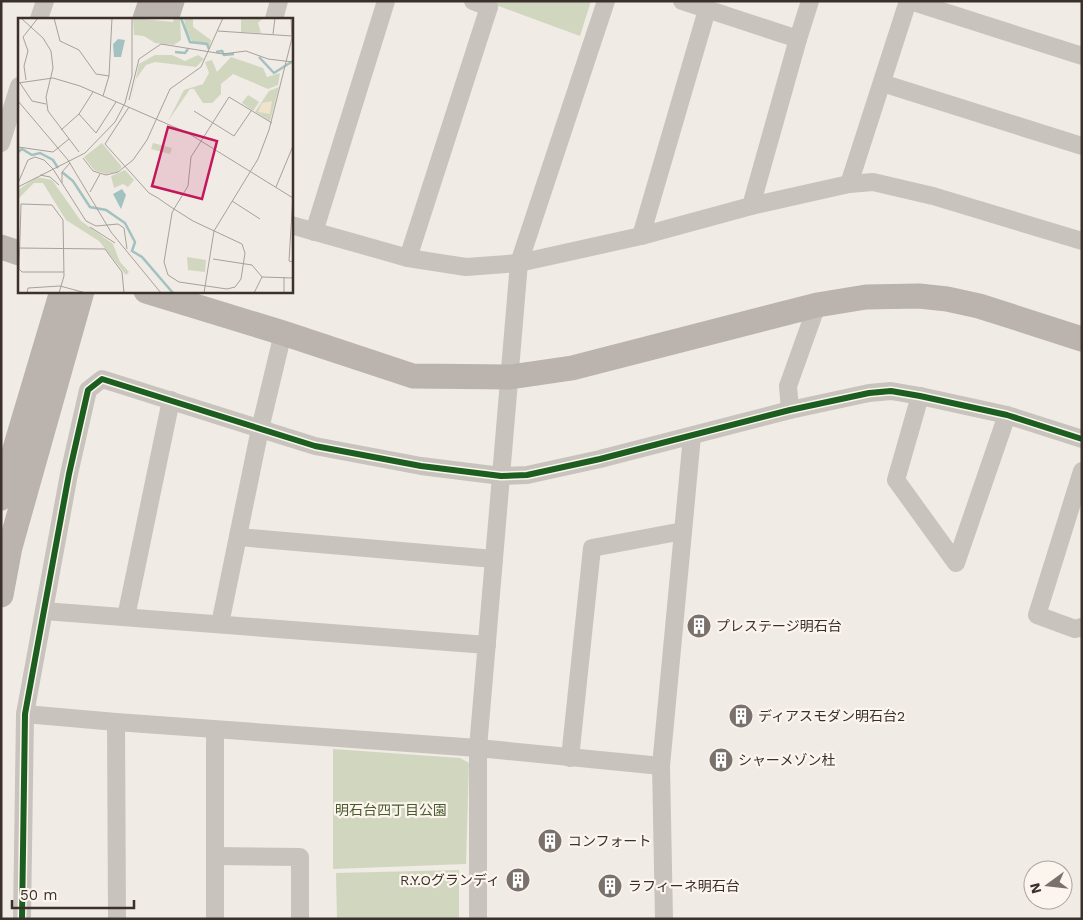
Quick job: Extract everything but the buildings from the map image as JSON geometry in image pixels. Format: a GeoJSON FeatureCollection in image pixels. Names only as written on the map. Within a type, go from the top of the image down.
{"type":"FeatureCollection","features":[{"type":"Feature","properties":{"kind":"street"},"geometry":{"type":"LineString","coordinates":[[40,18],[45,1]]}},
{"type":"Feature","properties":{"kind":"street"},"geometry":{"type":"LineString","coordinates":[[145,18],[151,1]]}},
{"type":"Feature","properties":{"kind":"street"},"geometry":{"type":"LineString","coordinates":[[166,18],[172,1]]}},
{"type":"Feature","properties":{"kind":"street"},"geometry":{"type":"LineString","coordinates":[[274,18],[279,1]]}},
{"type":"Feature","properties":{"kind":"street"},"geometry":{"type":"LineString","coordinates":[[314,232],[386,1]]}},
{"type":"Feature","properties":{"kind":"street"},"geometry":{"type":"LineString","coordinates":[[408,258],[489,7],[473,1]]}},
{"type":"Feature","properties":{"kind":"street"},"geometry":{"type":"LineString","coordinates":[[478,919],[478,748],[519,263],[606,1]]}},
{"type":"Feature","properties":{"kind":"street"},"geometry":{"type":"LineString","coordinates":[[682,1],[798,39]]}},
{"type":"Feature","properties":{"kind":"street"},"geometry":{"type":"LineString","coordinates":[[751,206],[810,1]]}},
{"type":"Feature","properties":{"kind":"street"},"geometry":{"type":"LineString","coordinates":[[849,184],[909,1],[1082,56]]}},
{"type":"Feature","properties":{"kind":"street"},"geometry":{"type":"LineString","coordinates":[[642,236],[707,10]]}},
{"type":"Feature","properties":{"kind":"street"},"geometry":{"type":"LineString","coordinates":[[882,83],[1082,146]]}},
{"type":"Feature","properties":{"kind":"street"},"geometry":{"type":"LineString","coordinates":[[1,143],[18,89]]}},
{"type":"Feature","properties":{"kind":"street"},"geometry":{"type":"LineString","coordinates":[[292,225],[408,258],[466,266],[519,263],[642,236],[751,206],[849,184],[873,182],[933,196],[1082,241]]}},
{"type":"Feature","properties":{"kind":"street"},"geometry":{"type":"LineString","coordinates":[[1,247],[18,253]]}},
{"type":"Feature","properties":{"kind":"street"},"geometry":{"type":"LineString","coordinates":[[1,498],[62,292]]}},
{"type":"Feature","properties":{"kind":"street"},"geometry":{"type":"LineString","coordinates":[[1,595],[10,548],[82,292]]}},
{"type":"Feature","properties":{"kind":"street"},"geometry":{"type":"LineString","coordinates":[[149,292],[413,376],[510,377],[572,368],[817,305],[866,297],[919,296],[980,306],[1082,339]]}},
{"type":"Feature","properties":{"kind":"street"},"geometry":{"type":"LineString","coordinates":[[790,410],[788,386],[817,305]]}},
{"type":"Feature","properties":{"kind":"street"},"geometry":{"type":"LineString","coordinates":[[220,624],[260,429],[283,334]]}},
{"type":"Feature","properties":{"kind":"street"},"geometry":{"type":"LineString","coordinates":[[22,919],[25,714],[69,474],[88,390],[102,379],[315,446],[421,466],[501,476],[527,475],[600,460],[790,410],[869,393],[891,391],[1007,415],[1082,439]]}},
{"type":"Feature","properties":{"kind":"street"},"geometry":{"type":"LineString","coordinates":[[920,396],[896,480],[956,563],[1007,415]]}},
{"type":"Feature","properties":{"kind":"street"},"geometry":{"type":"LineString","coordinates":[[126,617],[171,400]]}},
{"type":"Feature","properties":{"kind":"street"},"geometry":{"type":"LineString","coordinates":[[664,919],[661,766],[692,436]]}},
{"type":"Feature","properties":{"kind":"street"},"geometry":{"type":"LineString","coordinates":[[1082,471],[1037,615],[1075,629],[1082,627]]}},
{"type":"Feature","properties":{"kind":"street"},"geometry":{"type":"LineString","coordinates":[[570,758],[592,548],[683,531]]}},
{"type":"Feature","properties":{"kind":"street"},"geometry":{"type":"LineString","coordinates":[[238,536],[494,559]]}},
{"type":"Feature","properties":{"kind":"street"},"geometry":{"type":"LineString","coordinates":[[44,611],[487,645]]}},
{"type":"Feature","properties":{"kind":"street"},"geometry":{"type":"LineString","coordinates":[[25,714],[215,730],[478,748],[661,766]]}},
{"type":"Feature","properties":{"kind":"street"},"geometry":{"type":"LineString","coordinates":[[116,722],[117,919]]}},
{"type":"Feature","properties":{"kind":"street"},"geometry":{"type":"LineString","coordinates":[[215,730],[215,919]]}},
{"type":"Feature","properties":{"kind":"street"},"geometry":{"type":"LineString","coordinates":[[215,856],[300,857],[300,919]]}},
{"type":"Feature","properties":{"kind":"green space"},"geometry":{"type":"Polygon","coordinates":[[[485,1],[591,1],[580,36],[485,1]]]}},
{"type":"Feature","properties":{"kind":"green space","name":"明石台四丁目公園"},"geometry":{"type":"Polygon","coordinates":[[[333,749],[460,758],[469,763],[466,864],[333,869],[333,749]]]}},
{"type":"Feature","properties":{"kind":"green space"},"geometry":{"type":"Polygon","coordinates":[[[459,870],[459,919],[337,919],[336,873],[459,870]]]}},
{"type":"Feature","properties":{"kind":"cycle path"},"geometry":{"type":"LineString","coordinates":[[22,919],[25,714],[69,474],[88,390],[102,379],[315,446],[421,466],[501,476],[527,475],[600,459],[790,410],[869,393],[891,391],[1007,415],[1082,439]]}},
{"type":"Feature","properties":{"kind":"place","name":"プレステージ明石台"},"geometry":{"type":"Point","coordinates":[699,626]}},
{"type":"Feature","properties":{"kind":"place","name":"ディアスモダン明石台2"},"geometry":{"type":"Point","coordinates":[741,716]}},
{"type":"Feature","properties":{"kind":"place","name":"シャーメゾン杜"},"geometry":{"type":"Point","coordinates":[721,760]}},
{"type":"Feature","properties":{"kind":"place","name":"コンフォート"},"geometry":{"type":"Point","coordinates":[550,841]}},
{"type":"Feature","properties":{"kind":"place","name":"R.Y.Oグランディ"},"geometry":{"type":"Point","coordinates":[518,880]}},
{"type":"Feature","properties":{"kind":"place","name":"ラフィーネ明石台"},"geometry":{"type":"Point","coordinates":[610,886]}}]}
